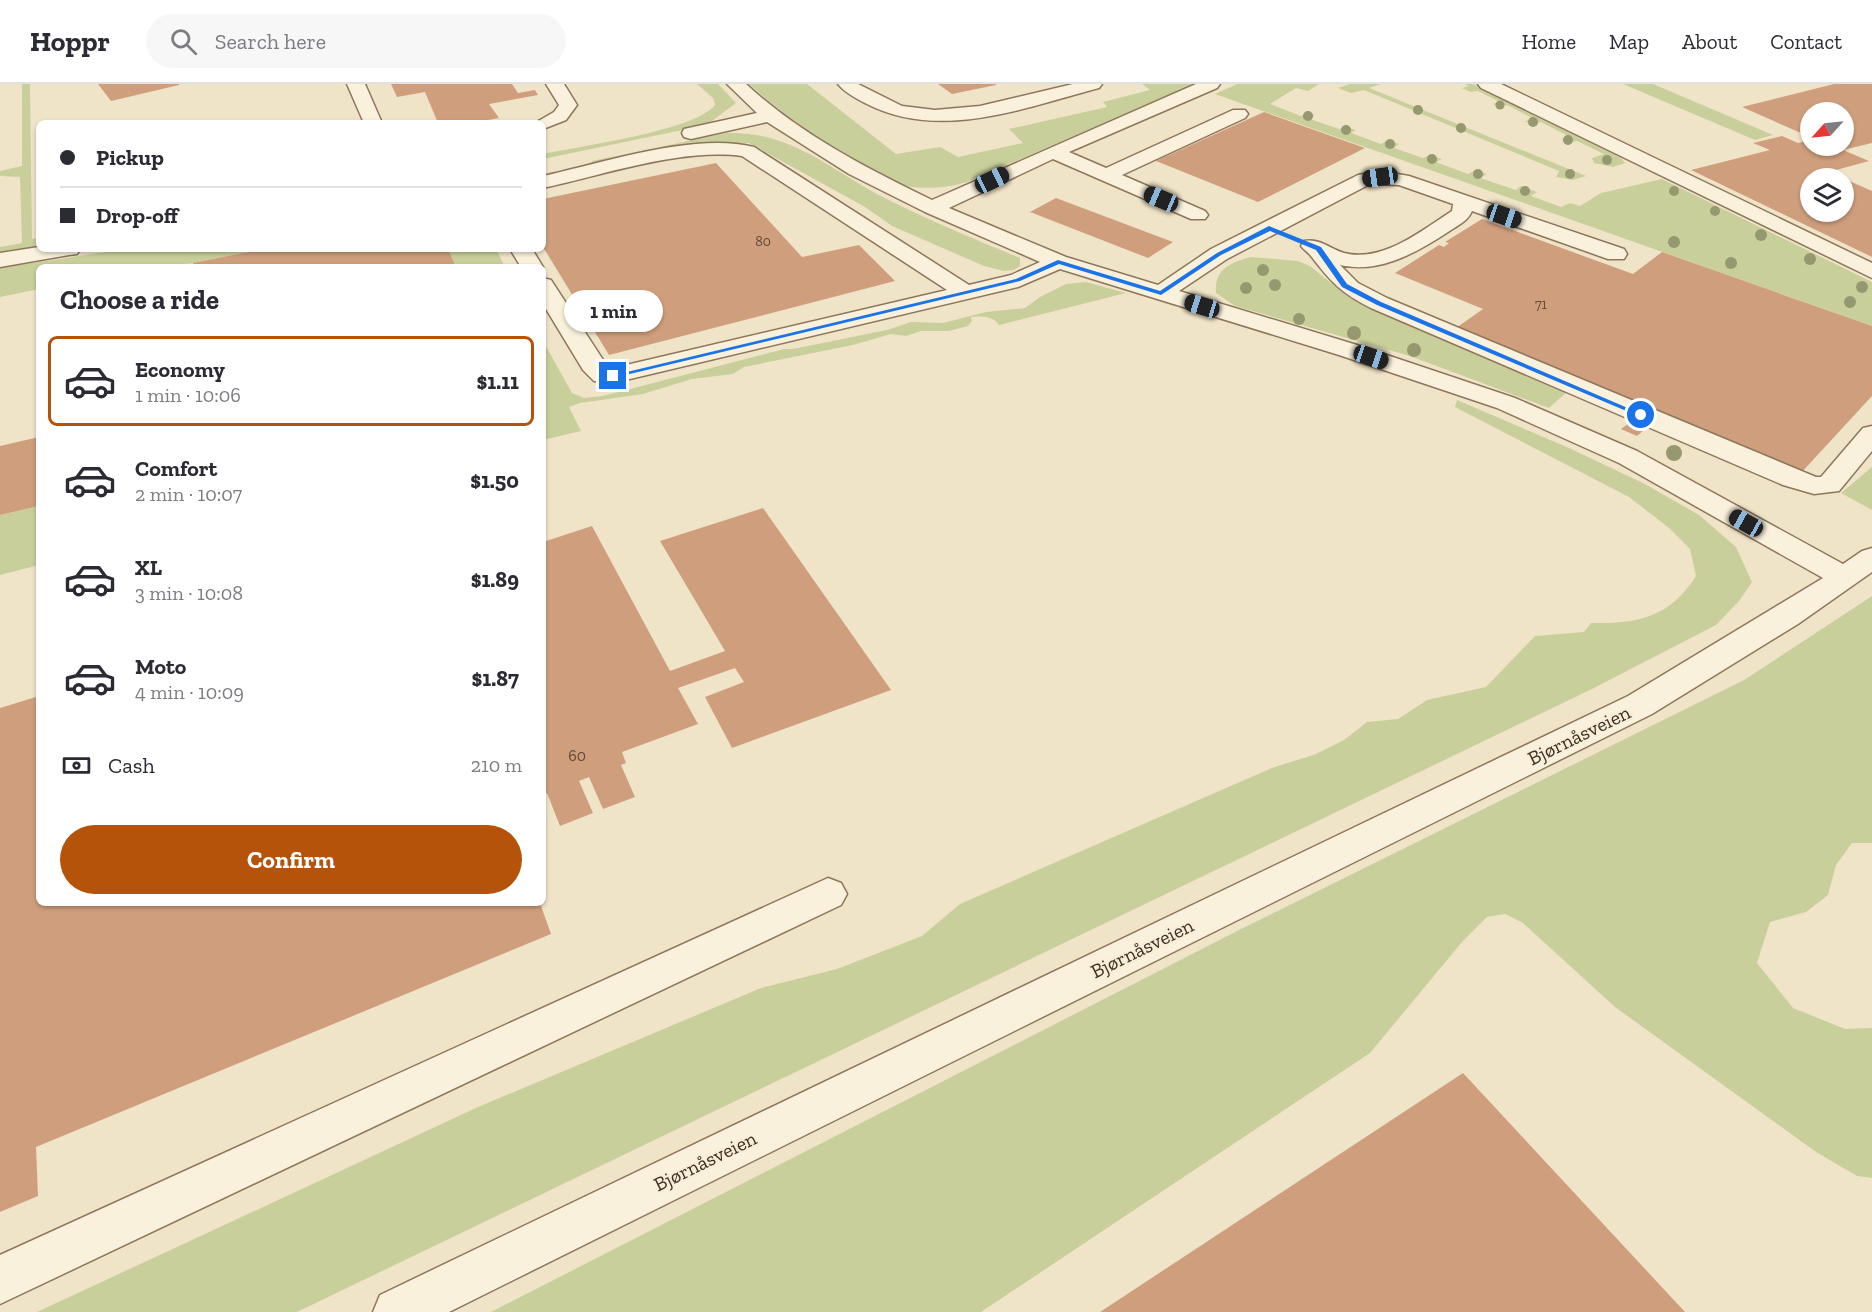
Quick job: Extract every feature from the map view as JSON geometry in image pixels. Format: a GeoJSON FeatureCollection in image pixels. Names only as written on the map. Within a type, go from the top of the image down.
{"type":"FeatureCollection","features":[{"type":"Feature","properties":{"kind":"street"},"geometry":{"type":"LineString","coordinates":[[356,84],[372,120]]}},
{"type":"Feature","properties":{"kind":"street"},"geometry":{"type":"LineString","coordinates":[[546,123],[560,116],[568,105],[555,84]]}},
{"type":"Feature","properties":{"kind":"street"},"geometry":{"type":"LineString","coordinates":[[736,84],[770,116],[856,170],[932,208],[1058,262],[1348,350],[1506,403],[1628,457],[1858,568]]}},
{"type":"Feature","properties":{"kind":"street"},"geometry":{"type":"LineString","coordinates":[[847,84],[868,96],[910,114],[936,117],[1007,105],[1093,84]]}},
{"type":"Feature","properties":{"kind":"street"},"geometry":{"type":"LineString","coordinates":[[932,208],[1053,152],[1210,84]]}},
{"type":"Feature","properties":{"kind":"street"},"geometry":{"type":"LineString","coordinates":[[1487,84],[1872,271]]}},
{"type":"Feature","properties":{"kind":"street"},"geometry":{"type":"LineString","coordinates":[[1106,175],[1239,114]]}},
{"type":"Feature","properties":{"kind":"street"},"geometry":{"type":"LineString","coordinates":[[546,165],[770,116]]}},
{"type":"Feature","properties":{"kind":"street"},"geometry":{"type":"LineString","coordinates":[[546,181],[674,155],[732,146],[747,151],[965,292]]}},
{"type":"Feature","properties":{"kind":"street"},"geometry":{"type":"LineString","coordinates":[[1053,152],[1198,215]]}},
{"type":"Feature","properties":{"kind":"street"},"geometry":{"type":"LineString","coordinates":[[1161,293],[1219,254],[1365,179],[1380,177],[1402,180],[1616,255]]}},
{"type":"Feature","properties":{"kind":"street"},"geometry":{"type":"LineString","coordinates":[[1269,228],[1346,260],[1366,261],[1394,255],[1461,214],[1464,206],[1460,200]]}},
{"type":"Feature","properties":{"kind":"street"},"geometry":{"type":"LineString","coordinates":[[1318,249],[1345,286],[1379,303],[1793,479],[1814,486],[1828,485],[1872,434]]}},
{"type":"Feature","properties":{"kind":"street"},"geometry":{"type":"LineString","coordinates":[[0,260],[50,252]]}},
{"type":"Feature","properties":{"kind":"street"},"geometry":{"type":"LineString","coordinates":[[546,290],[595,370],[603,376],[613,376],[1018,280],[1058,262]]}},
{"type":"Feature","properties":{"kind":"street","name":"Bjørnåsveien"},"geometry":{"type":"LineString","coordinates":[[397,1312],[1640,705],[1858,568]]}},
{"type":"Feature","properties":{"kind":"street"},"geometry":{"type":"LineString","coordinates":[[0,1280],[828,894]]}},
{"type":"Feature","properties":{"kind":"green space"},"geometry":{"type":"Polygon","coordinates":[[[22,84],[30,84],[32,239],[36,238],[36,247],[0,253],[0,247],[22,243],[20,177],[0,176],[0,171],[22,166],[22,84]]]}},
{"type":"Feature","properties":{"kind":"green space"},"geometry":{"type":"Polygon","coordinates":[[[697,84],[718,84],[736,103],[712,121],[692,128],[546,158],[546,153],[635,136],[684,122],[703,114],[715,105],[713,98],[697,84]]]}},
{"type":"Feature","properties":{"kind":"green space"},"geometry":{"type":"Polygon","coordinates":[[[749,84],[807,84],[896,154],[940,147],[958,157],[1023,143],[1009,129],[1107,107],[1103,102],[1150,90],[1142,84],[1195,84],[967,182],[926,188],[907,186],[897,182],[841,151],[793,120],[749,84]]]}},
{"type":"Feature","properties":{"kind":"green space"},"geometry":{"type":"Polygon","coordinates":[[[1237,84],[1319,84],[1308,91],[1296,88],[1270,104],[1301,116],[1308,113],[1315,115],[1310,119],[1339,129],[1346,127],[1356,130],[1351,133],[1381,144],[1388,140],[1399,144],[1394,148],[1423,158],[1429,155],[1442,159],[1436,162],[1468,174],[1475,170],[1487,174],[1480,178],[1516,190],[1521,186],[1537,192],[1531,196],[1561,207],[1570,203],[1580,206],[1601,193],[1662,179],[1872,282],[1872,326],[1215,94],[1237,84]]]}},
{"type":"Feature","properties":{"kind":"green space"},"geometry":{"type":"Polygon","coordinates":[[[1350,84],[1381,84],[1369,88],[1586,176],[1573,180],[1556,177],[1559,171],[1364,90],[1351,93],[1338,88],[1350,84]]]}},
{"type":"Feature","properties":{"kind":"green space"},"geometry":{"type":"Polygon","coordinates":[[[1465,84],[1473,84],[1621,158],[1625,163],[1613,167],[1594,163],[1592,158],[1604,154],[1577,141],[1568,143],[1561,139],[1570,137],[1541,122],[1532,125],[1525,121],[1534,119],[1507,105],[1498,107],[1493,104],[1500,102],[1478,91],[1470,92],[1462,88],[1469,86],[1465,84]]]}},
{"type":"Feature","properties":{"kind":"green space"},"geometry":{"type":"Polygon","coordinates":[[[1623,84],[1653,84],[1773,135],[1755,140],[1623,84]]]}},
{"type":"Feature","properties":{"kind":"green space"},"geometry":{"type":"Polygon","coordinates":[[[727,133],[769,138],[806,152],[894,203],[1020,258],[1020,266],[1014,270],[1004,271],[984,266],[892,226],[865,207],[749,143],[716,144],[594,166],[591,164],[592,161],[727,133]]]}},
{"type":"Feature","properties":{"kind":"green space"},"geometry":{"type":"Polygon","coordinates":[[[105,252],[248,252],[183,264],[36,264],[36,290],[0,297],[0,268],[105,252]]]}},
{"type":"Feature","properties":{"kind":"green space"},"geometry":{"type":"Polygon","coordinates":[[[449,252],[498,252],[504,264],[455,264],[449,252]]]}},
{"type":"Feature","properties":{"kind":"green space"},"geometry":{"type":"Polygon","coordinates":[[[1251,257],[1298,261],[1310,266],[1346,295],[1367,306],[1568,391],[1549,408],[1410,356],[1235,306],[1216,293],[1218,278],[1221,272],[1231,264],[1251,257]]]}},
{"type":"Feature","properties":{"kind":"green space"},"geometry":{"type":"Polygon","coordinates":[[[1086,282],[1126,293],[999,325],[990,318],[971,317],[972,321],[968,326],[949,331],[921,331],[906,336],[891,334],[853,345],[744,367],[733,374],[692,379],[643,394],[580,403],[569,407],[581,431],[546,439],[546,346],[572,393],[584,398],[603,396],[784,349],[887,330],[911,322],[943,323],[986,312],[1025,308],[1040,297],[1066,284],[1086,282]]]}},
{"type":"Feature","properties":{"kind":"green space"},"geometry":{"type":"Polygon","coordinates":[[[1457,400],[1569,448],[1645,484],[1699,515],[1736,547],[1752,582],[1739,601],[1716,625],[1590,690],[297,1312],[37,1312],[478,1107],[761,988],[837,969],[922,936],[960,904],[1272,768],[1316,754],[1344,740],[1367,722],[1398,719],[1427,700],[1486,687],[1535,636],[1584,632],[1591,623],[1624,622],[1638,619],[1664,609],[1686,590],[1696,576],[1690,549],[1669,528],[1629,497],[1455,407],[1457,400]]]}},
{"type":"Feature","properties":{"kind":"green space"},"geometry":{"type":"Polygon","coordinates":[[[1872,467],[1872,510],[1841,493],[1872,467]]]}},
{"type":"Feature","properties":{"kind":"green space"},"geometry":{"type":"Polygon","coordinates":[[[36,507],[36,566],[0,575],[0,515],[36,507]]]}},
{"type":"Feature","properties":{"kind":"green space"},"geometry":{"type":"Polygon","coordinates":[[[1872,596],[1872,843],[1852,843],[1836,865],[1828,895],[1806,912],[1770,922],[1757,963],[1793,1008],[1845,1029],[1872,1028],[1872,1178],[1857,1176],[1816,1152],[1615,1007],[1523,923],[1505,914],[1487,917],[1462,942],[1370,1053],[981,1312],[491,1312],[1245,927],[1744,680],[1872,596]]]}},
{"type":"Feature","properties":{"kind":"building"},"geometry":{"type":"Polygon","coordinates":[[[98,84],[179,84],[179,85],[111,101],[98,84]]]}},
{"type":"Feature","properties":{"kind":"building"},"geometry":{"type":"Polygon","coordinates":[[[391,84],[512,84],[518,93],[535,90],[538,95],[489,104],[499,118],[488,120],[437,120],[425,92],[397,97],[391,84]]]}},
{"type":"Feature","properties":{"kind":"building"},"geometry":{"type":"Polygon","coordinates":[[[938,84],[996,84],[996,85],[952,94],[938,84]]]}},
{"type":"Feature","properties":{"kind":"building"},"geometry":{"type":"Polygon","coordinates":[[[1834,84],[1872,84],[1872,143],[1854,147],[1854,102],[1800,102],[1800,133],[1742,107],[1834,84]]]}},
{"type":"Feature","properties":{"kind":"building"},"geometry":{"type":"Polygon","coordinates":[[[1264,112],[1365,148],[1258,202],[1156,161],[1264,112]]]}},
{"type":"Feature","properties":{"kind":"building"},"geometry":{"type":"Polygon","coordinates":[[[1782,136],[1800,142],[1800,156],[1854,155],[1869,161],[1844,168],[1800,168],[1800,222],[1854,222],[1854,183],[1872,191],[1872,257],[1691,170],[1770,150],[1753,143],[1782,136]]]}},
{"type":"Feature","properties":{"kind":"building"},"geometry":{"type":"Polygon","coordinates":[[[716,163],[802,257],[859,245],[895,281],[609,355],[546,252],[546,198],[716,163]]]}},
{"type":"Feature","properties":{"kind":"building"},"geometry":{"type":"Polygon","coordinates":[[[1056,198],[1173,242],[1148,258],[1030,212],[1056,198]]]}},
{"type":"Feature","properties":{"kind":"building"},"geometry":{"type":"Polygon","coordinates":[[[1482,219],[1633,274],[1662,252],[1872,326],[1872,396],[1801,473],[1456,328],[1483,309],[1395,273],[1439,245],[1444,247],[1449,243],[1445,242],[1482,219]]]}},
{"type":"Feature","properties":{"kind":"building"},"geometry":{"type":"Polygon","coordinates":[[[248,252],[449,252],[455,264],[193,264],[248,252]]]}},
{"type":"Feature","properties":{"kind":"building"},"geometry":{"type":"Polygon","coordinates":[[[1628,424],[1643,431],[1637,436],[1621,429],[1628,424]]]}},
{"type":"Feature","properties":{"kind":"building"},"geometry":{"type":"Polygon","coordinates":[[[36,438],[36,507],[0,515],[0,446],[36,438]]]}},
{"type":"Feature","properties":{"kind":"building"},"geometry":{"type":"Polygon","coordinates":[[[763,508],[891,690],[732,748],[705,697],[744,682],[735,668],[678,688],[698,724],[622,752],[626,763],[621,765],[635,797],[603,809],[589,777],[579,781],[593,813],[560,826],[546,793],[546,541],[592,526],[670,671],[725,651],[660,541],[763,508]]]}},
{"type":"Feature","properties":{"kind":"building"},"geometry":{"type":"Polygon","coordinates":[[[36,697],[36,906],[541,906],[551,934],[36,1147],[38,1196],[0,1212],[0,708],[36,697]]]}},
{"type":"Feature","properties":{"kind":"building"},"geometry":{"type":"Polygon","coordinates":[[[1463,1073],[1685,1312],[1100,1312],[1463,1073]]]}},
{"type":"Feature","properties":{"kind":"route"},"geometry":{"type":"LineString","coordinates":[[613,376],[1018,280],[1058,262],[1161,293],[1219,254],[1269,228],[1318,249],[1345,286],[1379,303],[1641,415]]}}]}
